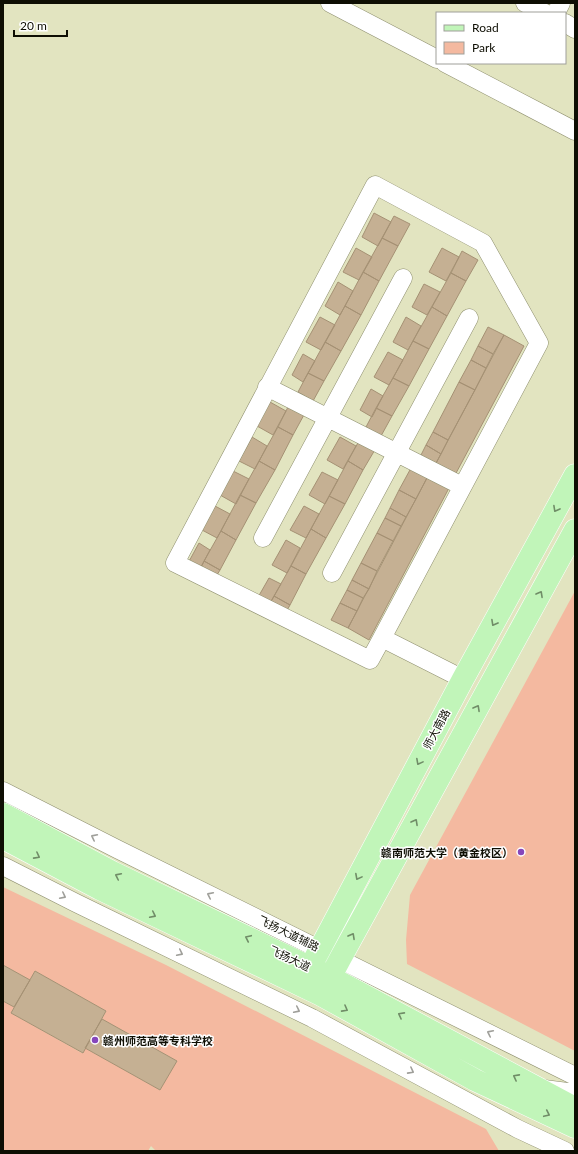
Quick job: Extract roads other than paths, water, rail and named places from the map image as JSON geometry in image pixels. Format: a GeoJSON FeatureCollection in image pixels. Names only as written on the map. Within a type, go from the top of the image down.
{"type":"FeatureCollection","features":[{"type":"Feature","properties":{"kind":"main road","name":"师大南路"},"geometry":{"type":"LineString","coordinates":[[310,967],[463,679],[575,475]]}},
{"type":"Feature","properties":{"kind":"main road"},"geometry":{"type":"LineString","coordinates":[[330,977],[575,530]]}},
{"type":"Feature","properties":{"kind":"main road","name":"飞扬大道"},"geometry":{"type":"LineString","coordinates":[[3,814],[112,872],[186,909],[330,977],[535,1088],[575,1108]]}},
{"type":"Feature","properties":{"kind":"main road","name":"飞扬大道"},"geometry":{"type":"LineString","coordinates":[[3,838],[100,889],[310,967]]}},
{"type":"Feature","properties":{"kind":"main road","name":"飞扬大道"},"geometry":{"type":"LineString","coordinates":[[330,977],[475,1080],[575,1128]]}},
{"type":"Feature","properties":{"kind":"street"},"geometry":{"type":"LineString","coordinates":[[330,3],[436,58]]}},
{"type":"Feature","properties":{"kind":"street"},"geometry":{"type":"LineString","coordinates":[[525,3],[543,12]]}},
{"type":"Feature","properties":{"kind":"street"},"geometry":{"type":"LineString","coordinates":[[556,12],[561,3]]}},
{"type":"Feature","properties":{"kind":"street"},"geometry":{"type":"LineString","coordinates":[[566,24],[575,29]]}},
{"type":"Feature","properties":{"kind":"street"},"geometry":{"type":"LineString","coordinates":[[447,64],[575,131]]}},
{"type":"Feature","properties":{"kind":"street"},"geometry":{"type":"LineString","coordinates":[[375,185],[483,243],[539,343],[370,660],[175,563],[268,387],[375,185]]}},
{"type":"Feature","properties":{"kind":"street"},"geometry":{"type":"LineString","coordinates":[[263,538],[329,418],[403,278]]}},
{"type":"Feature","properties":{"kind":"street"},"geometry":{"type":"LineString","coordinates":[[332,573],[470,318]]}},
{"type":"Feature","properties":{"kind":"street"},"geometry":{"type":"LineString","coordinates":[[268,387],[462,486]]}},
{"type":"Feature","properties":{"kind":"street"},"geometry":{"type":"LineString","coordinates":[[382,638],[463,679]]}},
{"type":"Feature","properties":{"kind":"street","name":"飞扬大道辅路"},"geometry":{"type":"LineString","coordinates":[[4,791],[117,849],[310,967]]}},
{"type":"Feature","properties":{"kind":"street"},"geometry":{"type":"LineString","coordinates":[[117,849],[186,909]]}},
{"type":"Feature","properties":{"kind":"street"},"geometry":{"type":"LineString","coordinates":[[3,866],[312,1018],[518,1129],[565,1151]]}},
{"type":"Feature","properties":{"kind":"street"},"geometry":{"type":"LineString","coordinates":[[330,977],[575,1076]]}},
{"type":"Feature","properties":{"kind":"street"},"geometry":{"type":"LineString","coordinates":[[475,1080],[518,1129]]}},
{"type":"Feature","properties":{"kind":"street"},"geometry":{"type":"LineString","coordinates":[[535,1088],[575,1093]]}},
{"type":"Feature","properties":{"kind":"place","name":"赣南师范大学（黄金校区）"},"geometry":{"type":"Point","coordinates":[521,852]}},
{"type":"Feature","properties":{"kind":"place","name":"赣州师范高等专科学校"},"geometry":{"type":"Point","coordinates":[95,1040]}}]}
